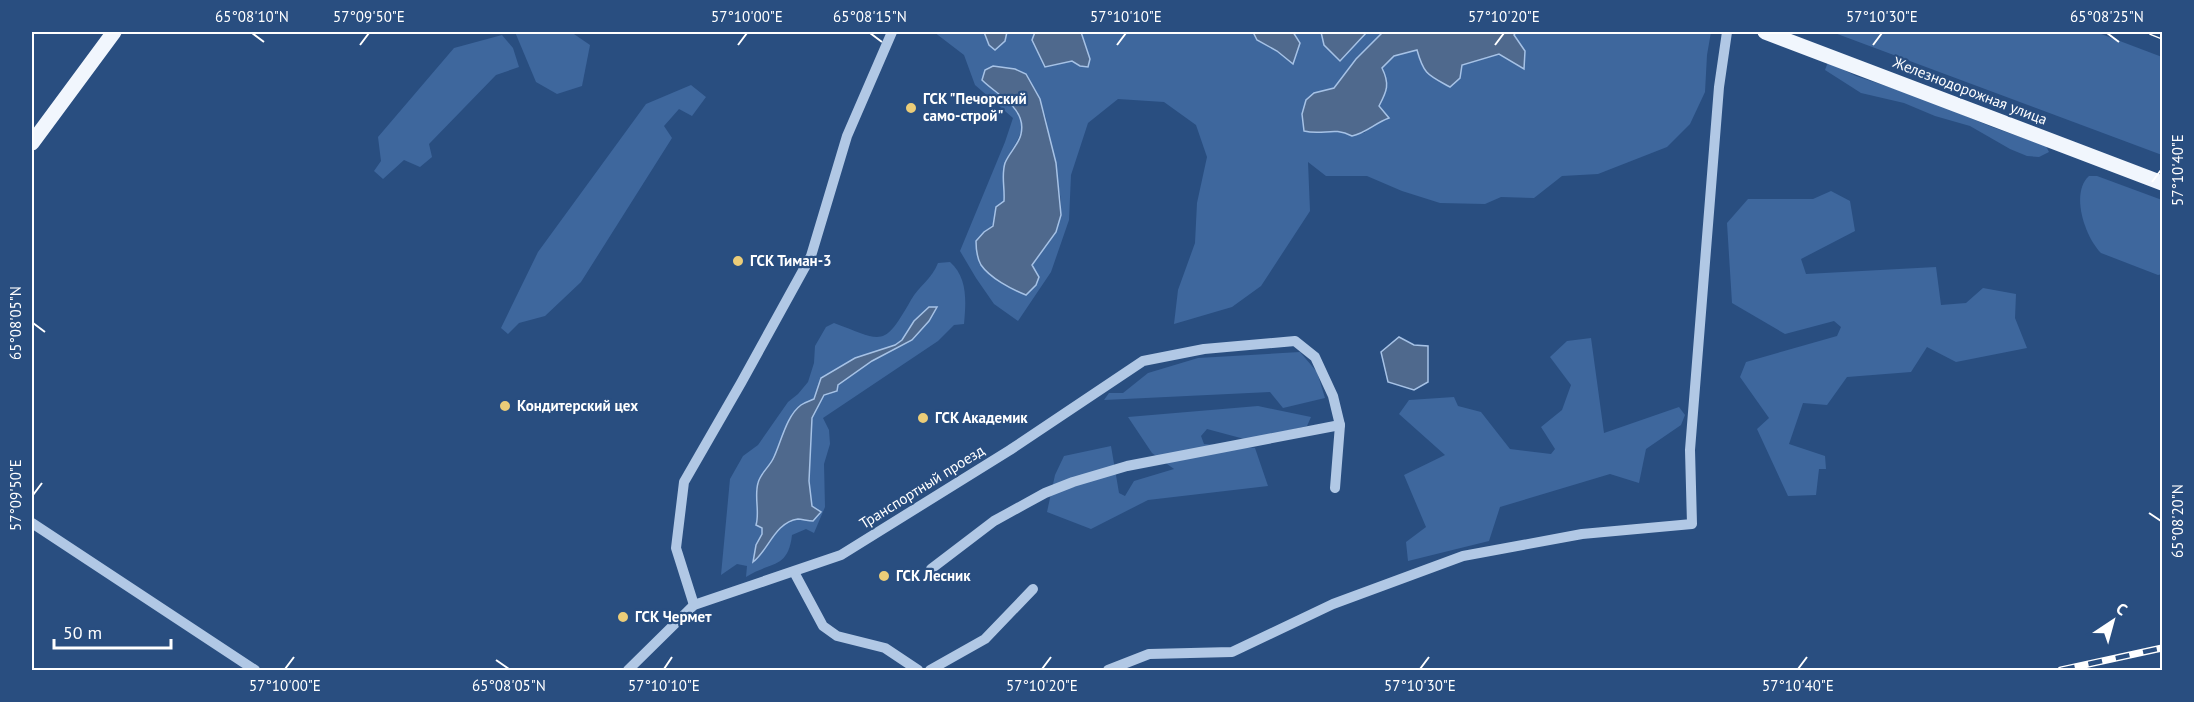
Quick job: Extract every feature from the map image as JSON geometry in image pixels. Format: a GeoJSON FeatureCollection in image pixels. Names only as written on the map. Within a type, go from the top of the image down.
{"type":"FeatureCollection","features":[{"type":"Feature","properties":{"kind":"main road"},"geometry":{"type":"LineString","coordinates":[[32,143],[114,32]]}},
{"type":"Feature","properties":{"kind":"main road","name":"Железнодорожная улица"},"geometry":{"type":"LineString","coordinates":[[1765,32],[2163,183]]}},
{"type":"Feature","properties":{"kind":"street"},"geometry":{"type":"LineString","coordinates":[[694,605],[676,548],[684,482],[811,256],[847,136],[892,32]]}},
{"type":"Feature","properties":{"kind":"street"},"geometry":{"type":"LineString","coordinates":[[1108,670],[1149,654],[1232,652],[1333,604],[1463,556],[1582,534],[1692,524],[1690,450],[1718,99],[1727,32]]}},
{"type":"Feature","properties":{"kind":"street","name":"Транспортный проезд"},"geometry":{"type":"LineString","coordinates":[[628,670],[694,605],[841,555],[1010,450],[1143,361],[1204,348],[1295,341],[1315,357],[1333,396],[1340,425],[1335,488]]}},
{"type":"Feature","properties":{"kind":"street"},"geometry":{"type":"LineString","coordinates":[[931,568],[985,527],[1018,506],[1045,492],[1083,478],[1127,466],[1340,425]]}},
{"type":"Feature","properties":{"kind":"street"},"geometry":{"type":"LineString","coordinates":[[32,523],[255,670]]}},
{"type":"Feature","properties":{"kind":"street"},"geometry":{"type":"LineString","coordinates":[[794,572],[823,626],[837,636],[885,648],[918,670]]}},
{"type":"Feature","properties":{"kind":"street"},"geometry":{"type":"LineString","coordinates":[[930,670],[985,639],[1033,589]]}},
{"type":"Feature","properties":{"kind":"shaded area"},"geometry":{"type":"Polygon","coordinates":[[[515,32],[571,32],[590,45],[582,86],[557,94],[536,82],[515,32]]]}},
{"type":"Feature","properties":{"kind":"shaded area"},"geometry":{"type":"Polygon","coordinates":[[[934,32],[984,32],[989,45],[1005,41],[1007,32],[1035,32],[1032,40],[1045,66],[1072,61],[1080,66],[1088,52],[1081,32],[1253,32],[1257,40],[1277,51],[1292,64],[1300,43],[1293,32],[1321,32],[1324,45],[1340,61],[1367,32],[1383,32],[1356,59],[1334,88],[1314,93],[1328,132],[1340,130],[1364,133],[1375,123],[1382,68],[1394,56],[1417,49],[1428,73],[1450,87],[1460,78],[1462,65],[1499,54],[1524,68],[1513,35],[1516,32],[1711,32],[1705,92],[1690,124],[1667,147],[1598,174],[1562,176],[1534,198],[1501,197],[1485,204],[1440,203],[1402,191],[1367,176],[1326,176],[1308,162],[1310,211],[1261,286],[1232,307],[1174,324],[1178,290],[1195,243],[1197,203],[1207,157],[1196,125],[1164,102],[1118,99],[1088,123],[1071,175],[1069,220],[1051,272],[1018,321],[994,304],[960,251],[1013,118],[975,85],[964,55],[934,32]],[[1026,74],[993,90],[1017,111],[1022,125],[1005,166],[1005,195],[1002,207],[997,219],[984,232],[1032,265],[1056,232],[1061,215],[1061,200],[1046,118],[1040,99],[1026,74]]]}},
{"type":"Feature","properties":{"kind":"shaded area"},"geometry":{"type":"Polygon","coordinates":[[[984,32],[1007,32],[1005,41],[995,50],[989,45],[984,32]]]}},
{"type":"Feature","properties":{"kind":"shaded area"},"geometry":{"type":"Polygon","coordinates":[[[1035,32],[1081,32],[1090,59],[1088,67],[1080,66],[1072,61],[1045,67],[1032,40],[1035,32]]]}},
{"type":"Feature","properties":{"kind":"shaded area"},"geometry":{"type":"Polygon","coordinates":[[[1253,32],[1293,32],[1300,43],[1293,64],[1277,51],[1257,40],[1253,32]]]}},
{"type":"Feature","properties":{"kind":"shaded area"},"geometry":{"type":"Polygon","coordinates":[[[1321,32],[1367,32],[1340,61],[1324,45],[1321,32]]]}},
{"type":"Feature","properties":{"kind":"shaded area"},"geometry":{"type":"Polygon","coordinates":[[[1383,32],[1516,32],[1514,35],[1525,51],[1524,69],[1499,54],[1462,65],[1460,78],[1450,87],[1425,70],[1417,50],[1394,56],[1382,68],[1386,87],[1379,106],[1389,118],[1352,136],[1334,131],[1304,131],[1302,114],[1306,100],[1314,93],[1334,88],[1356,59],[1383,32]]]}},
{"type":"Feature","properties":{"kind":"shaded area"},"geometry":{"type":"Polygon","coordinates":[[[1832,32],[2096,32],[2162,57],[2162,155],[1832,32]]]}},
{"type":"Feature","properties":{"kind":"shaded area"},"geometry":{"type":"Polygon","coordinates":[[[502,35],[513,48],[519,67],[496,75],[429,144],[432,157],[420,167],[404,160],[383,179],[374,171],[381,161],[378,137],[454,48],[502,35]]]}},
{"type":"Feature","properties":{"kind":"shaded area"},"geometry":{"type":"Polygon","coordinates":[[[1828,62],[1856,76],[1922,98],[2046,146],[2049,152],[2039,157],[2027,156],[1970,126],[1935,116],[1904,103],[1861,93],[1825,70],[1828,62]]]}},
{"type":"Feature","properties":{"kind":"shaded area"},"geometry":{"type":"Polygon","coordinates":[[[993,66],[1015,69],[1026,74],[1040,99],[1056,163],[1061,215],[1056,232],[1032,265],[1039,277],[1036,285],[1026,295],[995,279],[981,265],[977,250],[976,241],[993,226],[996,207],[1004,201],[1005,163],[1018,141],[1022,125],[1020,117],[1010,103],[982,80],[985,70],[993,66]]]}},
{"type":"Feature","properties":{"kind":"shaded area"},"geometry":{"type":"Polygon","coordinates":[[[691,85],[706,97],[692,116],[679,109],[664,126],[672,138],[581,282],[545,316],[519,323],[508,334],[501,328],[538,252],[646,104],[691,85]]]}},
{"type":"Feature","properties":{"kind":"shaded area"},"geometry":{"type":"Polygon","coordinates":[[[2089,176],[2097,176],[2162,200],[2162,274],[2158,275],[2101,253],[2095,246],[2085,226],[2080,204],[2083,184],[2089,176]]]}},
{"type":"Feature","properties":{"kind":"shaded area"},"geometry":{"type":"Polygon","coordinates":[[[1831,191],[1850,201],[1855,231],[1801,259],[1806,274],[1936,267],[1941,305],[1966,303],[1983,288],[2016,294],[2015,318],[2027,348],[1956,362],[1927,347],[1911,372],[1847,377],[1827,405],[1803,403],[1789,444],[1825,456],[1826,469],[1819,469],[1816,495],[1788,496],[1757,429],[1769,418],[1740,377],[1746,362],[1837,336],[1841,327],[1834,321],[1785,334],[1732,303],[1727,223],[1748,199],[1813,199],[1831,191]]]}},
{"type":"Feature","properties":{"kind":"shaded area"},"geometry":{"type":"Polygon","coordinates":[[[950,262],[960,275],[965,291],[964,324],[954,325],[938,341],[823,418],[829,430],[830,444],[824,464],[825,507],[814,533],[806,529],[792,535],[790,546],[782,559],[746,577],[747,566],[737,564],[721,575],[730,479],[743,456],[758,445],[788,402],[808,382],[814,363],[815,346],[826,327],[834,323],[873,337],[887,334],[938,263],[950,262]]]}},
{"type":"Feature","properties":{"kind":"shaded area"},"geometry":{"type":"Polygon","coordinates":[[[929,307],[937,307],[929,321],[912,340],[872,361],[838,385],[837,391],[824,395],[812,418],[809,481],[812,506],[821,512],[813,521],[798,519],[783,525],[753,562],[756,545],[762,534],[762,528],[756,525],[758,483],[773,459],[791,416],[801,405],[814,399],[821,378],[855,358],[895,345],[902,340],[914,321],[929,307]]]}},
{"type":"Feature","properties":{"kind":"shaded area"},"geometry":{"type":"Polygon","coordinates":[[[1399,337],[1414,345],[1428,346],[1428,382],[1414,390],[1388,382],[1381,352],[1399,337]]]}},
{"type":"Feature","properties":{"kind":"shaded area"},"geometry":{"type":"Polygon","coordinates":[[[1591,338],[1604,433],[1679,407],[1685,415],[1681,425],[1646,449],[1639,483],[1610,474],[1500,507],[1489,541],[1408,561],[1406,542],[1426,527],[1404,475],[1445,455],[1399,414],[1409,400],[1454,397],[1458,406],[1481,412],[1510,449],[1551,454],[1555,449],[1541,427],[1562,410],[1571,385],[1550,357],[1567,341],[1591,338]]]}},
{"type":"Feature","properties":{"kind":"shaded area"},"geometry":{"type":"Polygon","coordinates":[[[1300,352],[1317,372],[1325,398],[1283,408],[1270,392],[1104,400],[1109,393],[1123,393],[1148,373],[1198,358],[1300,352]]]}},
{"type":"Feature","properties":{"kind":"shaded area"},"geometry":{"type":"Polygon","coordinates":[[[1258,406],[1311,417],[1307,426],[1248,440],[1207,429],[1201,436],[1204,444],[1255,448],[1268,486],[1148,500],[1091,529],[1047,512],[1055,475],[1064,456],[1111,446],[1119,493],[1125,496],[1134,481],[1174,469],[1152,453],[1128,417],[1258,406]]]}},
{"type":"Feature","properties":{"kind":"railway"},"geometry":{"type":"LineString","coordinates":[[2152,32],[2162,36]]}},
{"type":"Feature","properties":{"kind":"railway"},"geometry":{"type":"LineString","coordinates":[[2061,670],[2162,648]]}},
{"type":"Feature","properties":{"kind":"place","name":"ГСК \"Печорский само-строй\""},"geometry":{"type":"Point","coordinates":[911,108]}},
{"type":"Feature","properties":{"kind":"place","name":"ГСК Тиман-3"},"geometry":{"type":"Point","coordinates":[738,261]}},
{"type":"Feature","properties":{"kind":"place","name":"Кондитерский цех"},"geometry":{"type":"Point","coordinates":[505,406]}},
{"type":"Feature","properties":{"kind":"place","name":"ГСК Академик"},"geometry":{"type":"Point","coordinates":[923,418]}},
{"type":"Feature","properties":{"kind":"place","name":"ГСК Лесник"},"geometry":{"type":"Point","coordinates":[884,576]}},
{"type":"Feature","properties":{"kind":"place","name":"ГСК Чермет"},"geometry":{"type":"Point","coordinates":[623,617]}}]}
